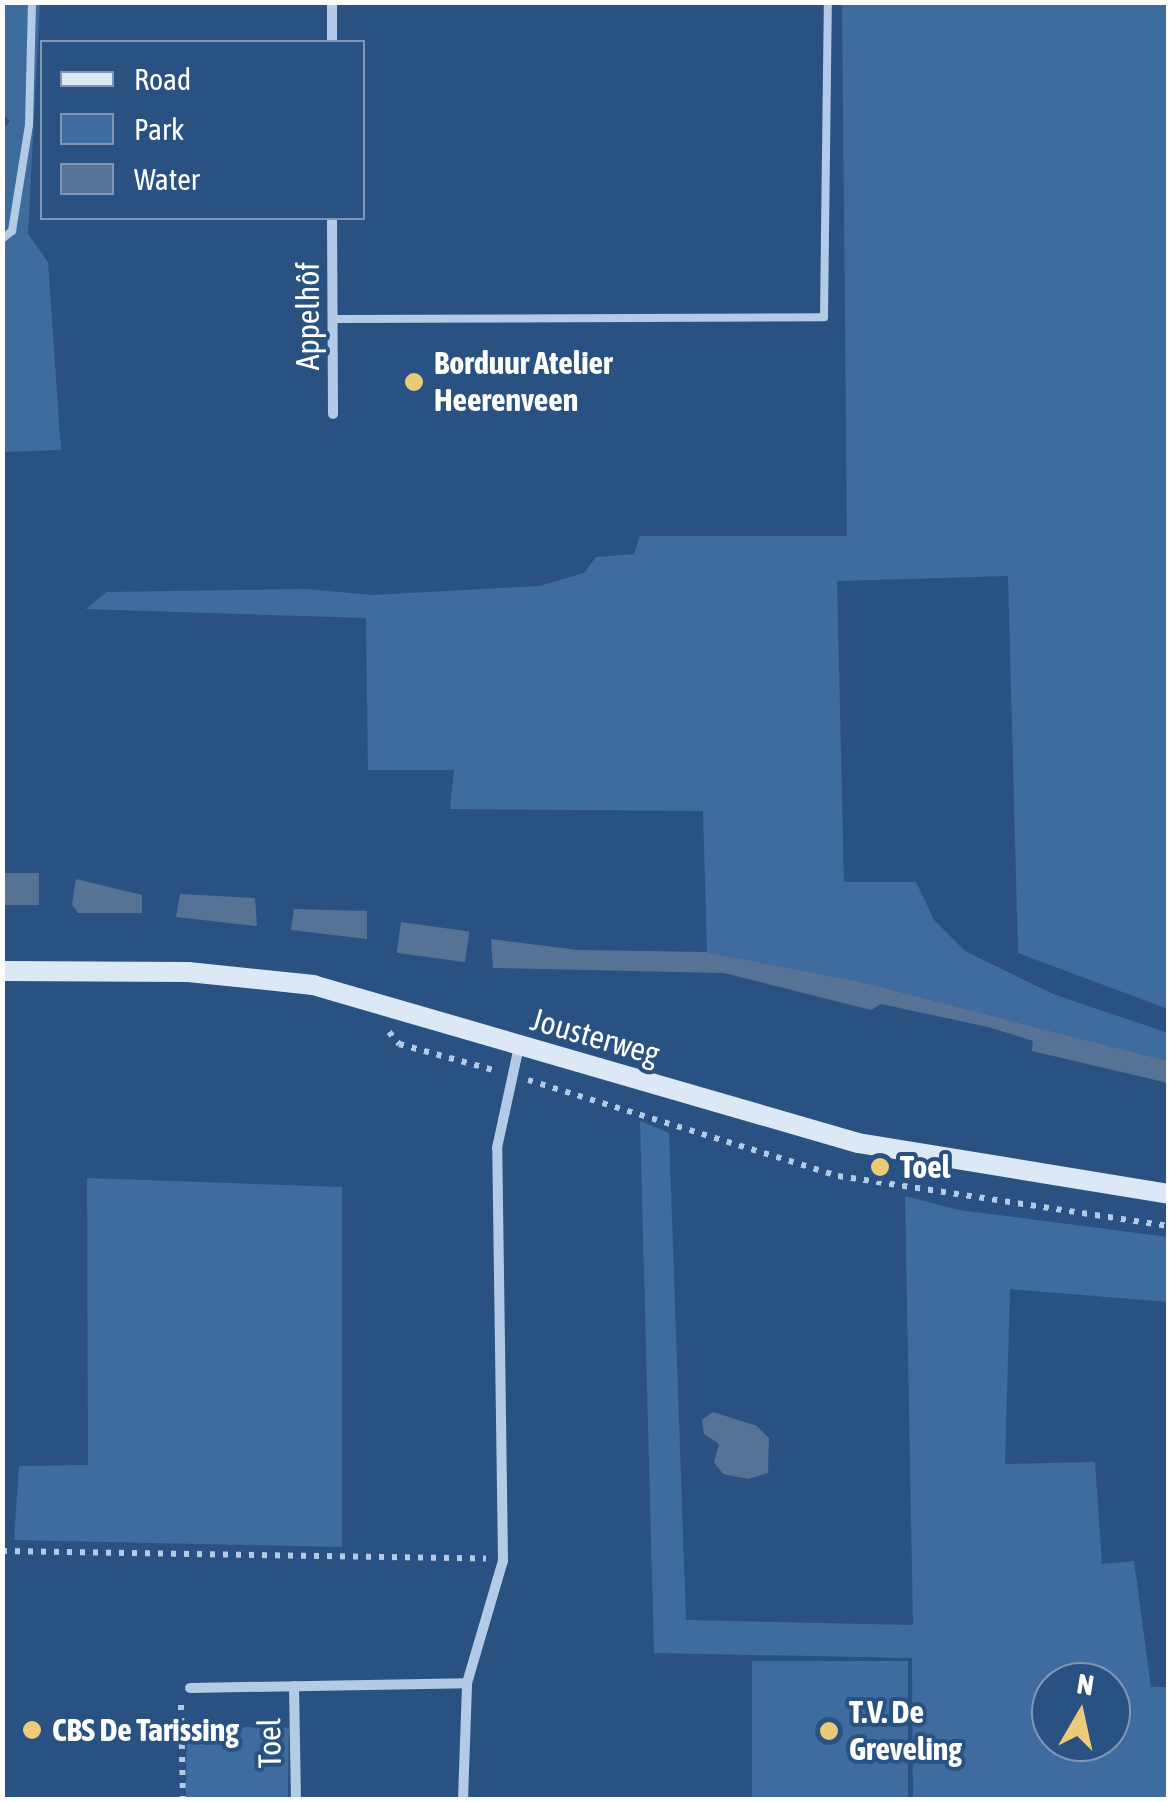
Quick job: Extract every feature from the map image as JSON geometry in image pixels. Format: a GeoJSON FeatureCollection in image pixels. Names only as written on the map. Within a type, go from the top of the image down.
{"type":"FeatureCollection","features":[{"type":"Feature","properties":{"kind":"street"},"geometry":{"type":"LineString","coordinates":[[332,2],[332,40]]}},
{"type":"Feature","properties":{"kind":"street","name":"Appelhôf"},"geometry":{"type":"LineString","coordinates":[[332,220],[333,414]]}},
{"type":"Feature","properties":{"kind":"street","name":"Jousterweg"},"geometry":{"type":"LineString","coordinates":[[2,971],[258,976],[360,996],[519,1046],[927,1159],[1168,1194]]}},
{"type":"Feature","properties":{"kind":"street"},"geometry":{"type":"LineString","coordinates":[[464,1800],[467,1684],[502,1561],[497,1148],[519,1046]]}},
{"type":"Feature","properties":{"kind":"street","name":"Toel"},"geometry":{"type":"LineString","coordinates":[[190,1688],[467,1684]]}},
{"type":"Feature","properties":{"kind":"street","name":"Toel"},"geometry":{"type":"LineString","coordinates":[[294,1686],[296,1800]]}},
{"type":"Feature","properties":{"kind":"lane"},"geometry":{"type":"LineString","coordinates":[[2,239],[12,231],[29,124],[32,2]]}},
{"type":"Feature","properties":{"kind":"lane"},"geometry":{"type":"LineString","coordinates":[[333,319],[824,317],[828,2]]}},
{"type":"Feature","properties":{"kind":"path"},"geometry":{"type":"LineString","coordinates":[[2,1551],[456,1555],[502,1561]]}},
{"type":"Feature","properties":{"kind":"path"},"geometry":{"type":"LineString","coordinates":[[183,1800],[181,1688],[190,1688]]}},
{"type":"Feature","properties":{"kind":"green space"},"geometry":{"type":"Polygon","coordinates":[[[3,3],[40,3],[28,234],[48,262],[61,450],[3,452],[2,130],[10,121],[3,114],[3,3]]]}},
{"type":"Feature","properties":{"kind":"green space"},"geometry":{"type":"Polygon","coordinates":[[[842,3],[1168,3],[1168,1009],[1018,953],[1008,576],[837,581],[844,882],[916,882],[934,920],[965,951],[1053,994],[1168,1033],[1168,1061],[857,981],[707,952],[703,811],[450,809],[454,770],[368,770],[366,618],[86,609],[107,592],[306,589],[372,595],[539,586],[584,573],[596,557],[634,554],[640,536],[847,536],[842,3]]]}},
{"type":"Feature","properties":{"kind":"green space"},"geometry":{"type":"Polygon","coordinates":[[[640,1121],[669,1133],[686,1620],[913,1625],[905,1196],[959,1210],[1168,1237],[1168,1302],[1010,1289],[1005,1464],[1095,1462],[1102,1564],[1134,1561],[1151,1687],[1168,1687],[1168,1799],[913,1799],[912,1658],[654,1653],[640,1121]]]}},
{"type":"Feature","properties":{"kind":"green space"},"geometry":{"type":"Polygon","coordinates":[[[87,1178],[342,1187],[342,1547],[14,1540],[19,1466],[88,1465],[87,1178]]]}},
{"type":"Feature","properties":{"kind":"green space","name":"T.V. De Greveling"},"geometry":{"type":"Polygon","coordinates":[[[752,1661],[908,1661],[908,1799],[752,1799],[752,1661]]]}},
{"type":"Feature","properties":{"kind":"green space"},"geometry":{"type":"Polygon","coordinates":[[[187,1726],[289,1728],[288,1800],[186,1799],[187,1726]]]}},
{"type":"Feature","properties":{"kind":"water"},"geometry":{"type":"Polygon","coordinates":[[[3,873],[39,873],[39,905],[3,905],[3,873]]]}},
{"type":"Feature","properties":{"kind":"water"},"geometry":{"type":"Polygon","coordinates":[[[76,879],[142,895],[142,913],[78,913],[72,904],[76,879]]]}},
{"type":"Feature","properties":{"kind":"water"},"geometry":{"type":"Polygon","coordinates":[[[180,894],[255,898],[257,926],[176,917],[180,894]]]}},
{"type":"Feature","properties":{"kind":"water"},"geometry":{"type":"Polygon","coordinates":[[[294,909],[367,911],[367,939],[291,930],[294,909]]]}},
{"type":"Feature","properties":{"kind":"water"},"geometry":{"type":"Polygon","coordinates":[[[401,922],[469,932],[465,962],[397,953],[401,922]]]}},
{"type":"Feature","properties":{"kind":"water"},"geometry":{"type":"Polygon","coordinates":[[[491,939],[578,950],[707,952],[857,981],[1168,1061],[1168,1083],[1032,1051],[1033,1041],[988,1027],[881,1004],[871,1010],[724,973],[493,968],[491,939]]]}},
{"type":"Feature","properties":{"kind":"water"},"geometry":{"type":"Polygon","coordinates":[[[713,1412],[757,1426],[769,1438],[768,1473],[748,1479],[723,1474],[714,1462],[719,1444],[704,1434],[702,1420],[713,1412]]]}},
{"type":"Feature","properties":{"kind":"place","name":"Borduur Atelier Heerenveen"},"geometry":{"type":"Point","coordinates":[414,382]}},
{"type":"Feature","properties":{"kind":"place","name":"Toel"},"geometry":{"type":"Point","coordinates":[880,1167]}},
{"type":"Feature","properties":{"kind":"place","name":"CBS De Tarissing"},"geometry":{"type":"Point","coordinates":[32,1730]}},
{"type":"Feature","properties":{"kind":"place","name":"T.V. De Greveling"},"geometry":{"type":"Point","coordinates":[829,1731]}}]}
